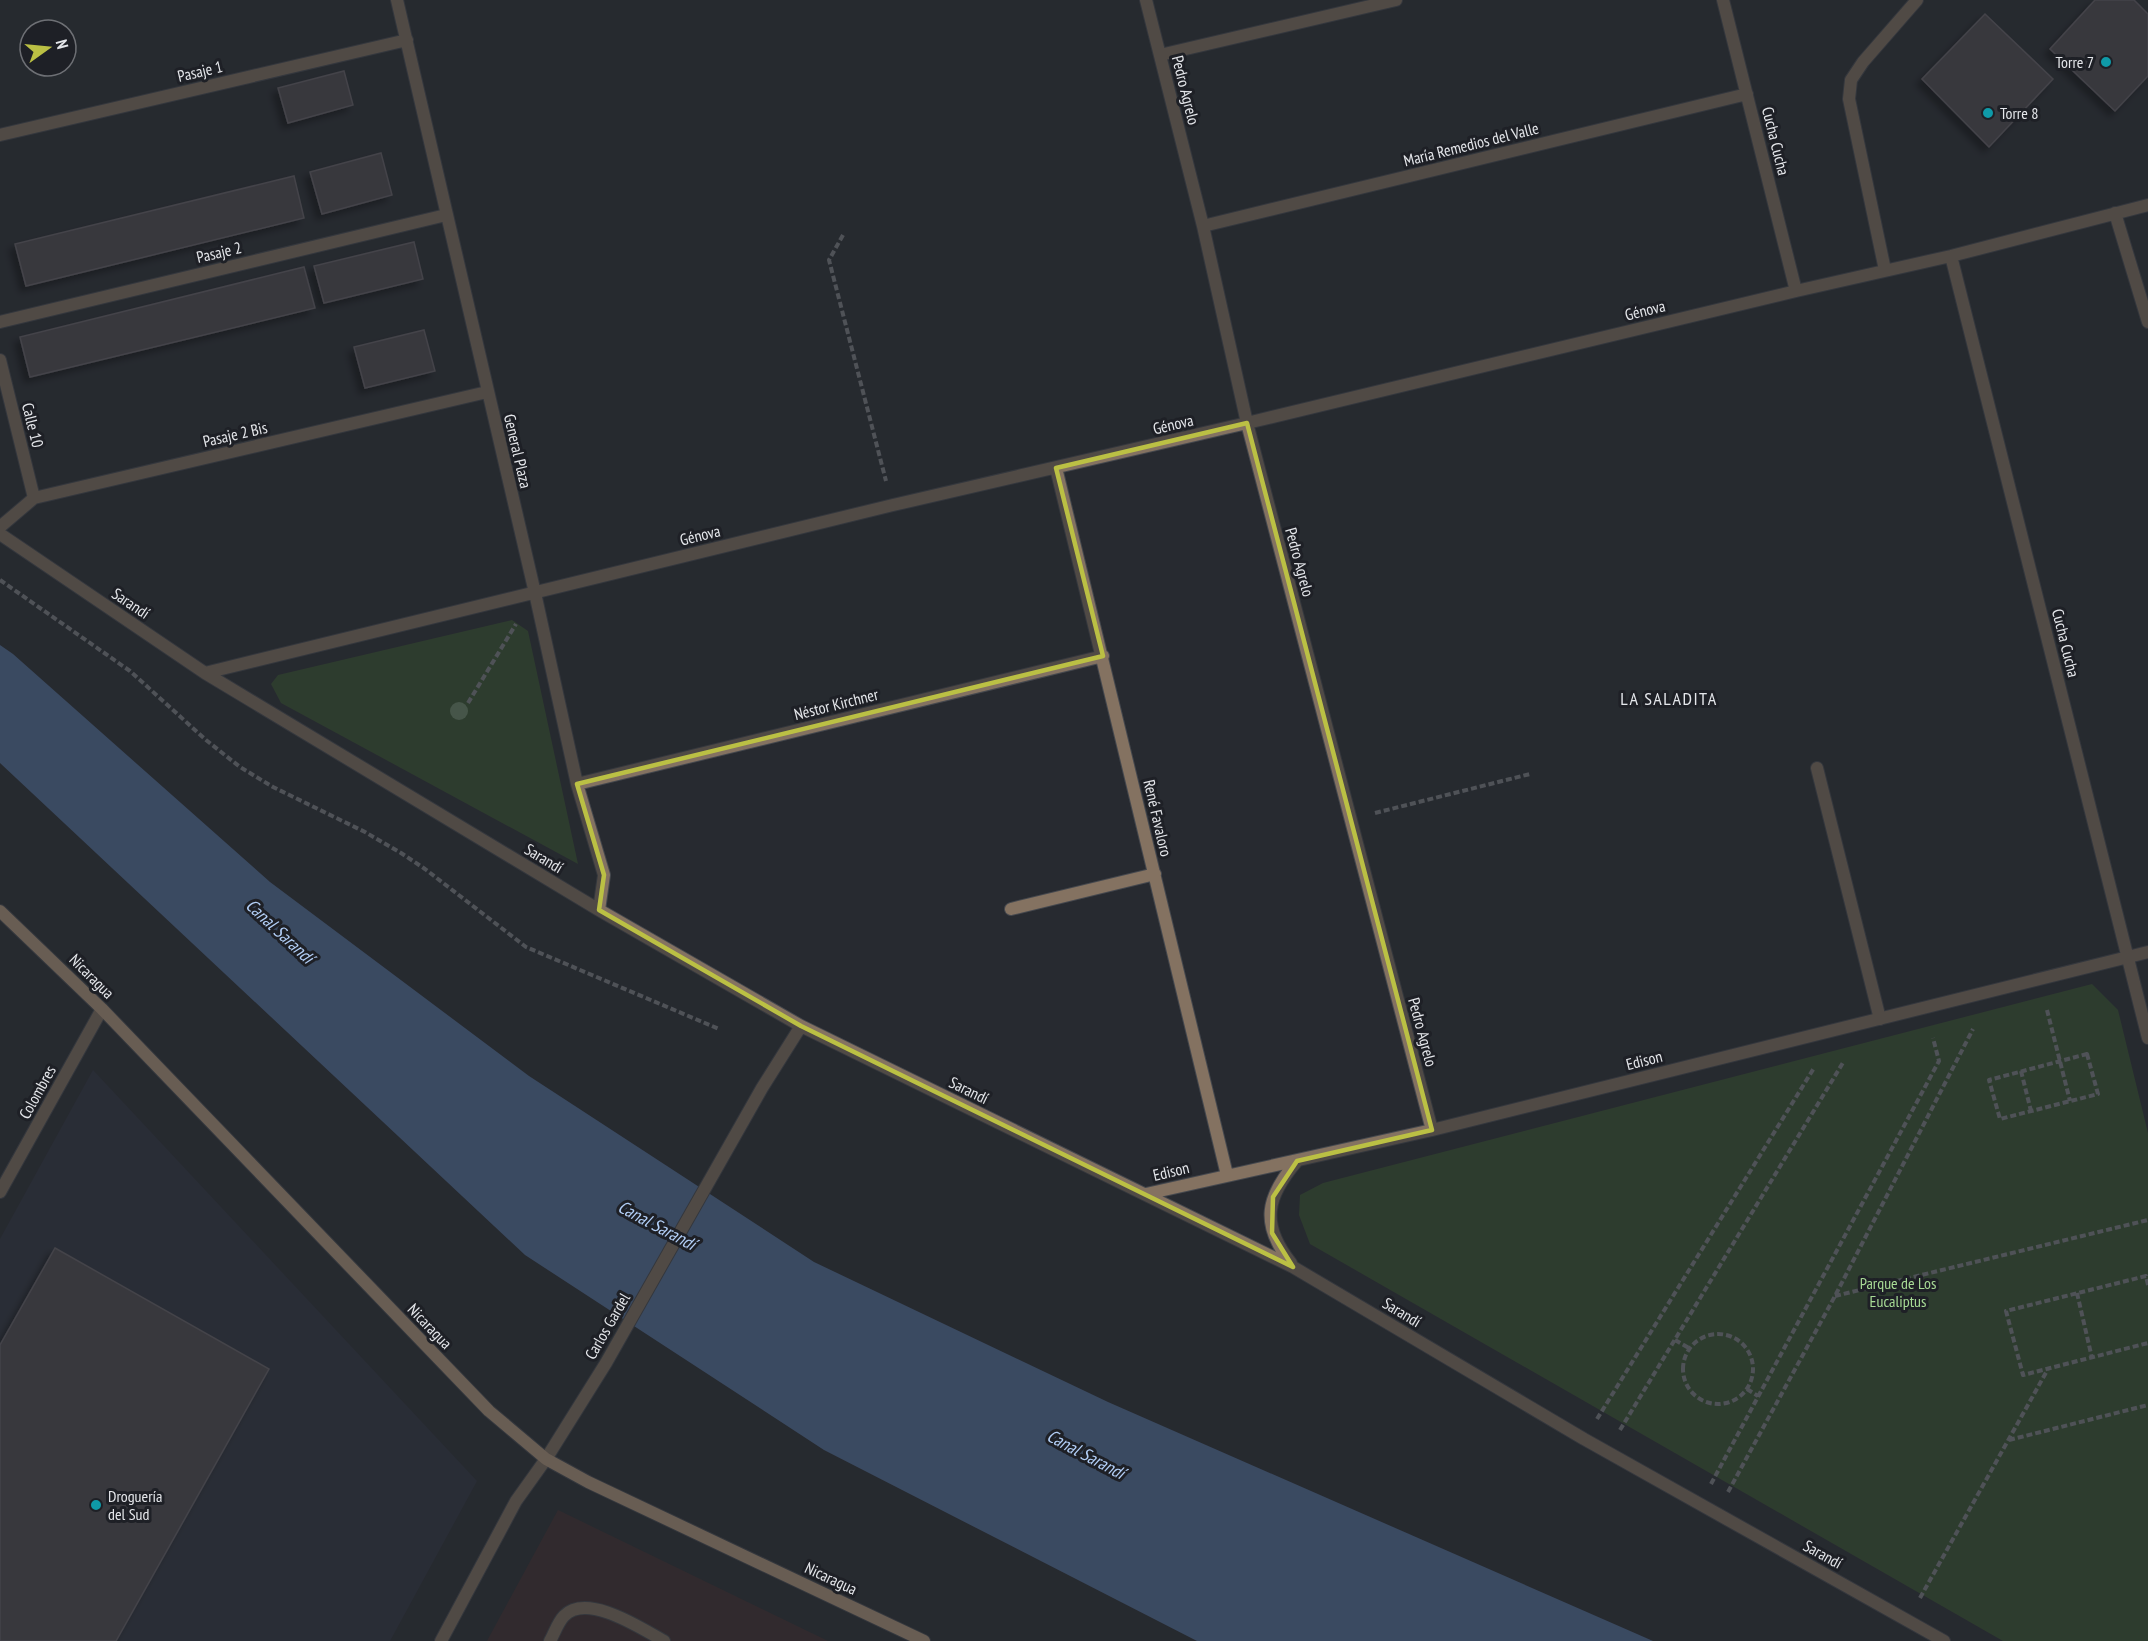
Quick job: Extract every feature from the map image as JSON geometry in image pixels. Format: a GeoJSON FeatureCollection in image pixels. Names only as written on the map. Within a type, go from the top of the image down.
{"type":"FeatureCollection","features":[{"type":"Feature","properties":{"kind":"main road","name":"Nicaragua"},"geometry":{"type":"LineString","coordinates":[[0,911],[102,1009],[489,1411],[546,1459],[588,1482],[924,1641]]}},
{"type":"Feature","properties":{"kind":"street","name":"General Plaza"},"geometry":{"type":"LineString","coordinates":[[397,0],[535,593],[577,784],[604,875],[599,910]]}},
{"type":"Feature","properties":{"kind":"street","name":"Pedro Agrelo"},"geometry":{"type":"LineString","coordinates":[[1146,0],[1203,226],[1247,423],[1432,1130]]}},
{"type":"Feature","properties":{"kind":"street"},"geometry":{"type":"LineString","coordinates":[[1160,55],[1396,0]]}},
{"type":"Feature","properties":{"kind":"street","name":"Cucha Cucha"},"geometry":{"type":"LineString","coordinates":[[1723,0],[1796,291]]}},
{"type":"Feature","properties":{"kind":"street"},"geometry":{"type":"LineString","coordinates":[[1885,270],[1849,99],[1851,80],[1863,62],[1917,0]]}},
{"type":"Feature","properties":{"kind":"street","name":"Pasaje 1"},"geometry":{"type":"LineString","coordinates":[[0,135],[406,40]]}},
{"type":"Feature","properties":{"kind":"street","name":"María Remedios del Valle"},"geometry":{"type":"LineString","coordinates":[[1203,226],[1747,94]]}},
{"type":"Feature","properties":{"kind":"street","name":"Génova"},"geometry":{"type":"LineString","coordinates":[[205,673],[892,505],[1951,256],[2148,205]]}},
{"type":"Feature","properties":{"kind":"street"},"geometry":{"type":"LineString","coordinates":[[2115,213],[2148,322]]}},
{"type":"Feature","properties":{"kind":"street","name":"Pasaje 2"},"geometry":{"type":"LineString","coordinates":[[0,322],[446,215]]}},
{"type":"Feature","properties":{"kind":"street","name":"Cucha Cucha"},"geometry":{"type":"LineString","coordinates":[[1951,256],[2148,1038]]}},
{"type":"Feature","properties":{"kind":"street","name":"Calle 10"},"geometry":{"type":"LineString","coordinates":[[0,360],[34,498]]}},
{"type":"Feature","properties":{"kind":"street","name":"Pasaje 2 Bis"},"geometry":{"type":"LineString","coordinates":[[0,527],[34,498],[487,392]]}},
{"type":"Feature","properties":{"kind":"street","name":"René Favaloro"},"geometry":{"type":"LineString","coordinates":[[1056,468],[1227,1175]]}},
{"type":"Feature","properties":{"kind":"street","name":"Sarandí"},"geometry":{"type":"LineString","coordinates":[[0,534],[205,673],[599,910],[801,1026],[1293,1267],[1584,1439],[1944,1641]]}},
{"type":"Feature","properties":{"kind":"street","name":"Néstor Kirchner"},"geometry":{"type":"LineString","coordinates":[[577,784],[1103,656]]}},
{"type":"Feature","properties":{"kind":"street"},"geometry":{"type":"LineString","coordinates":[[1817,768],[1880,1019]]}},
{"type":"Feature","properties":{"kind":"street"},"geometry":{"type":"LineString","coordinates":[[1011,909],[1155,874]]}},
{"type":"Feature","properties":{"kind":"street","name":"Edison"},"geometry":{"type":"LineString","coordinates":[[1146,1194],[1432,1130],[2148,952]]}},
{"type":"Feature","properties":{"kind":"street","name":"Colombres"},"geometry":{"type":"LineString","coordinates":[[0,1192],[102,1009]]}},
{"type":"Feature","properties":{"kind":"street","name":"Carlos Gardel"},"geometry":{"type":"LineString","coordinates":[[441,1641],[516,1501],[546,1459],[606,1363],[762,1088],[801,1026]]}},
{"type":"Feature","properties":{"kind":"street"},"geometry":{"type":"LineString","coordinates":[[1293,1267],[1278,1247],[1272,1233],[1270,1214],[1281,1179],[1297,1161]]}},
{"type":"Feature","properties":{"kind":"street"},"geometry":{"type":"LineString","coordinates":[[550,1641],[564,1615],[580,1608],[600,1609],[664,1641]]}},
{"type":"Feature","properties":{"kind":"path"},"geometry":{"type":"LineString","coordinates":[[843,235],[830,260],[892,505]]}},
{"type":"Feature","properties":{"kind":"path"},"geometry":{"type":"LineString","coordinates":[[0,580],[130,671],[206,740],[240,767],[273,787],[401,852],[526,947],[719,1029]]}},
{"type":"Feature","properties":{"kind":"path"},"geometry":{"type":"LineString","coordinates":[[468,703],[535,593]]}},
{"type":"Feature","properties":{"kind":"path"},"geometry":{"type":"LineString","coordinates":[[1351,819],[1530,774]]}},
{"type":"Feature","properties":{"kind":"path"},"geometry":{"type":"LineString","coordinates":[[2047,1010],[2070,1101]]}},
{"type":"Feature","properties":{"kind":"path"},"geometry":{"type":"LineString","coordinates":[[1718,1514],[1835,1296],[1973,1029]]}},
{"type":"Feature","properties":{"kind":"path"},"geometry":{"type":"LineString","coordinates":[[1700,1504],[1939,1061],[1933,1038]]}},
{"type":"Feature","properties":{"kind":"path"},"geometry":{"type":"LineString","coordinates":[[2087,1054],[2098,1094],[2000,1119],[1989,1080],[2060,1061],[2087,1054]]}},
{"type":"Feature","properties":{"kind":"path"},"geometry":{"type":"LineString","coordinates":[[1607,1451],[1844,1061]]}},
{"type":"Feature","properties":{"kind":"path"},"geometry":{"type":"LineString","coordinates":[[1584,1439],[1814,1068]]}},
{"type":"Feature","properties":{"kind":"path"},"geometry":{"type":"LineString","coordinates":[[2021,1071],[2031,1111]]}},
{"type":"Feature","properties":{"kind":"path"},"geometry":{"type":"LineString","coordinates":[[1835,1296],[2148,1220]]}},
{"type":"Feature","properties":{"kind":"path"},"geometry":{"type":"LineString","coordinates":[[2148,1285],[2146,1276],[2006,1311],[2023,1375],[2148,1344]]}},
{"type":"Feature","properties":{"kind":"path"},"geometry":{"type":"LineString","coordinates":[[2077,1293],[2092,1358]]}},
{"type":"Feature","properties":{"kind":"path"},"geometry":{"type":"LineString","coordinates":[[1715,1333],[1738,1340],[1746,1348],[1754,1368],[1747,1389],[1730,1402],[1719,1404],[1707,1403],[1696,1397],[1688,1388],[1683,1377],[1682,1365],[1689,1348],[1704,1336],[1715,1333]]}},
{"type":"Feature","properties":{"kind":"path"},"geometry":{"type":"LineString","coordinates":[[1675,1340],[1689,1348]]}},
{"type":"Feature","properties":{"kind":"path"},"geometry":{"type":"LineString","coordinates":[[1908,1620],[2048,1368]]}},
{"type":"Feature","properties":{"kind":"path"},"geometry":{"type":"LineString","coordinates":[[1747,1389],[1758,1396]]}},
{"type":"Feature","properties":{"kind":"path"},"geometry":{"type":"LineString","coordinates":[[2008,1440],[2148,1405]]}},
{"type":"Feature","properties":{"kind":"highlighted area"},"geometry":{"type":"Polygon","coordinates":[[[1247,423],[1432,1130],[1297,1161],[1273,1197],[1272,1233],[1293,1267],[801,1026],[599,910],[604,875],[577,784],[1103,656],[1056,468],[1247,423]]]}},
{"type":"Feature","properties":{"kind":"shaded area"},"geometry":{"type":"Polygon","coordinates":[[[93,1070],[477,1481],[390,1641],[0,1641],[0,1239],[93,1070]]]}},
{"type":"Feature","properties":{"kind":"shaded area"},"geometry":{"type":"Polygon","coordinates":[[[558,1510],[828,1641],[487,1641],[558,1510]]]}},
{"type":"Feature","properties":{"kind":"green space"},"geometry":{"type":"Polygon","coordinates":[[[512,620],[528,631],[578,864],[281,703],[271,684],[278,675],[512,620]]]}},
{"type":"Feature","properties":{"kind":"green space","name":"Parque de Los Eucaliptus"},"geometry":{"type":"Polygon","coordinates":[[[2092,984],[2118,1010],[2148,1133],[2148,1641],[2003,1641],[1310,1244],[1299,1215],[1300,1195],[1323,1183],[2092,984]]]}},
{"type":"Feature","properties":{"kind":"water","name":"Canal Sarandí"},"geometry":{"type":"Polygon","coordinates":[[[0,645],[13,654],[270,882],[529,1076],[814,1262],[1108,1402],[1653,1641],[1197,1641],[824,1450],[525,1255],[0,763],[0,645]]]}},
{"type":"Feature","properties":{"kind":"building","name":"Torre 7"},"geometry":{"type":"Polygon","coordinates":[[[2095,0],[2134,0],[2148,14],[2148,76],[2115,111],[2050,49],[2095,0]]]}},
{"type":"Feature","properties":{"kind":"building","name":"Torre 8"},"geometry":{"type":"Polygon","coordinates":[[[1985,14],[2053,79],[1989,147],[1922,79],[1985,14]]]}},
{"type":"Feature","properties":{"kind":"building"},"geometry":{"type":"Polygon","coordinates":[[[344,71],[353,105],[288,123],[278,88],[344,71]]]}},
{"type":"Feature","properties":{"kind":"building"},"geometry":{"type":"Polygon","coordinates":[[[381,153],[392,195],[322,214],[310,172],[381,153]]]}},
{"type":"Feature","properties":{"kind":"building"},"geometry":{"type":"Polygon","coordinates":[[[294,176],[304,218],[26,286],[15,244],[294,176]]]}},
{"type":"Feature","properties":{"kind":"building"},"geometry":{"type":"Polygon","coordinates":[[[414,242],[423,279],[324,303],[314,266],[414,242]]]}},
{"type":"Feature","properties":{"kind":"building"},"geometry":{"type":"Polygon","coordinates":[[[304,267],[315,308],[30,377],[20,337],[304,267]]]}},
{"type":"Feature","properties":{"kind":"building"},"geometry":{"type":"Polygon","coordinates":[[[424,330],[435,371],[365,388],[354,347],[424,330]]]}},
{"type":"Feature","properties":{"kind":"building","name":"Droguería del Sud"},"geometry":{"type":"Polygon","coordinates":[[[55,1248],[269,1369],[116,1641],[0,1641],[0,1345],[55,1248]]]}},
{"type":"Feature","properties":{"kind":"place","name":"Torre 7"},"geometry":{"type":"Point","coordinates":[2106,62]}},
{"type":"Feature","properties":{"kind":"place","name":"Torre 8"},"geometry":{"type":"Point","coordinates":[1988,113]}},
{"type":"Feature","properties":{"kind":"place","name":"Droguería del Sud"},"geometry":{"type":"Point","coordinates":[96,1505]}},
{"type":"Feature","properties":{"kind":"district","name":"LA SALADITA"},"geometry":{"type":"Point","coordinates":[1669,698]}}]}
